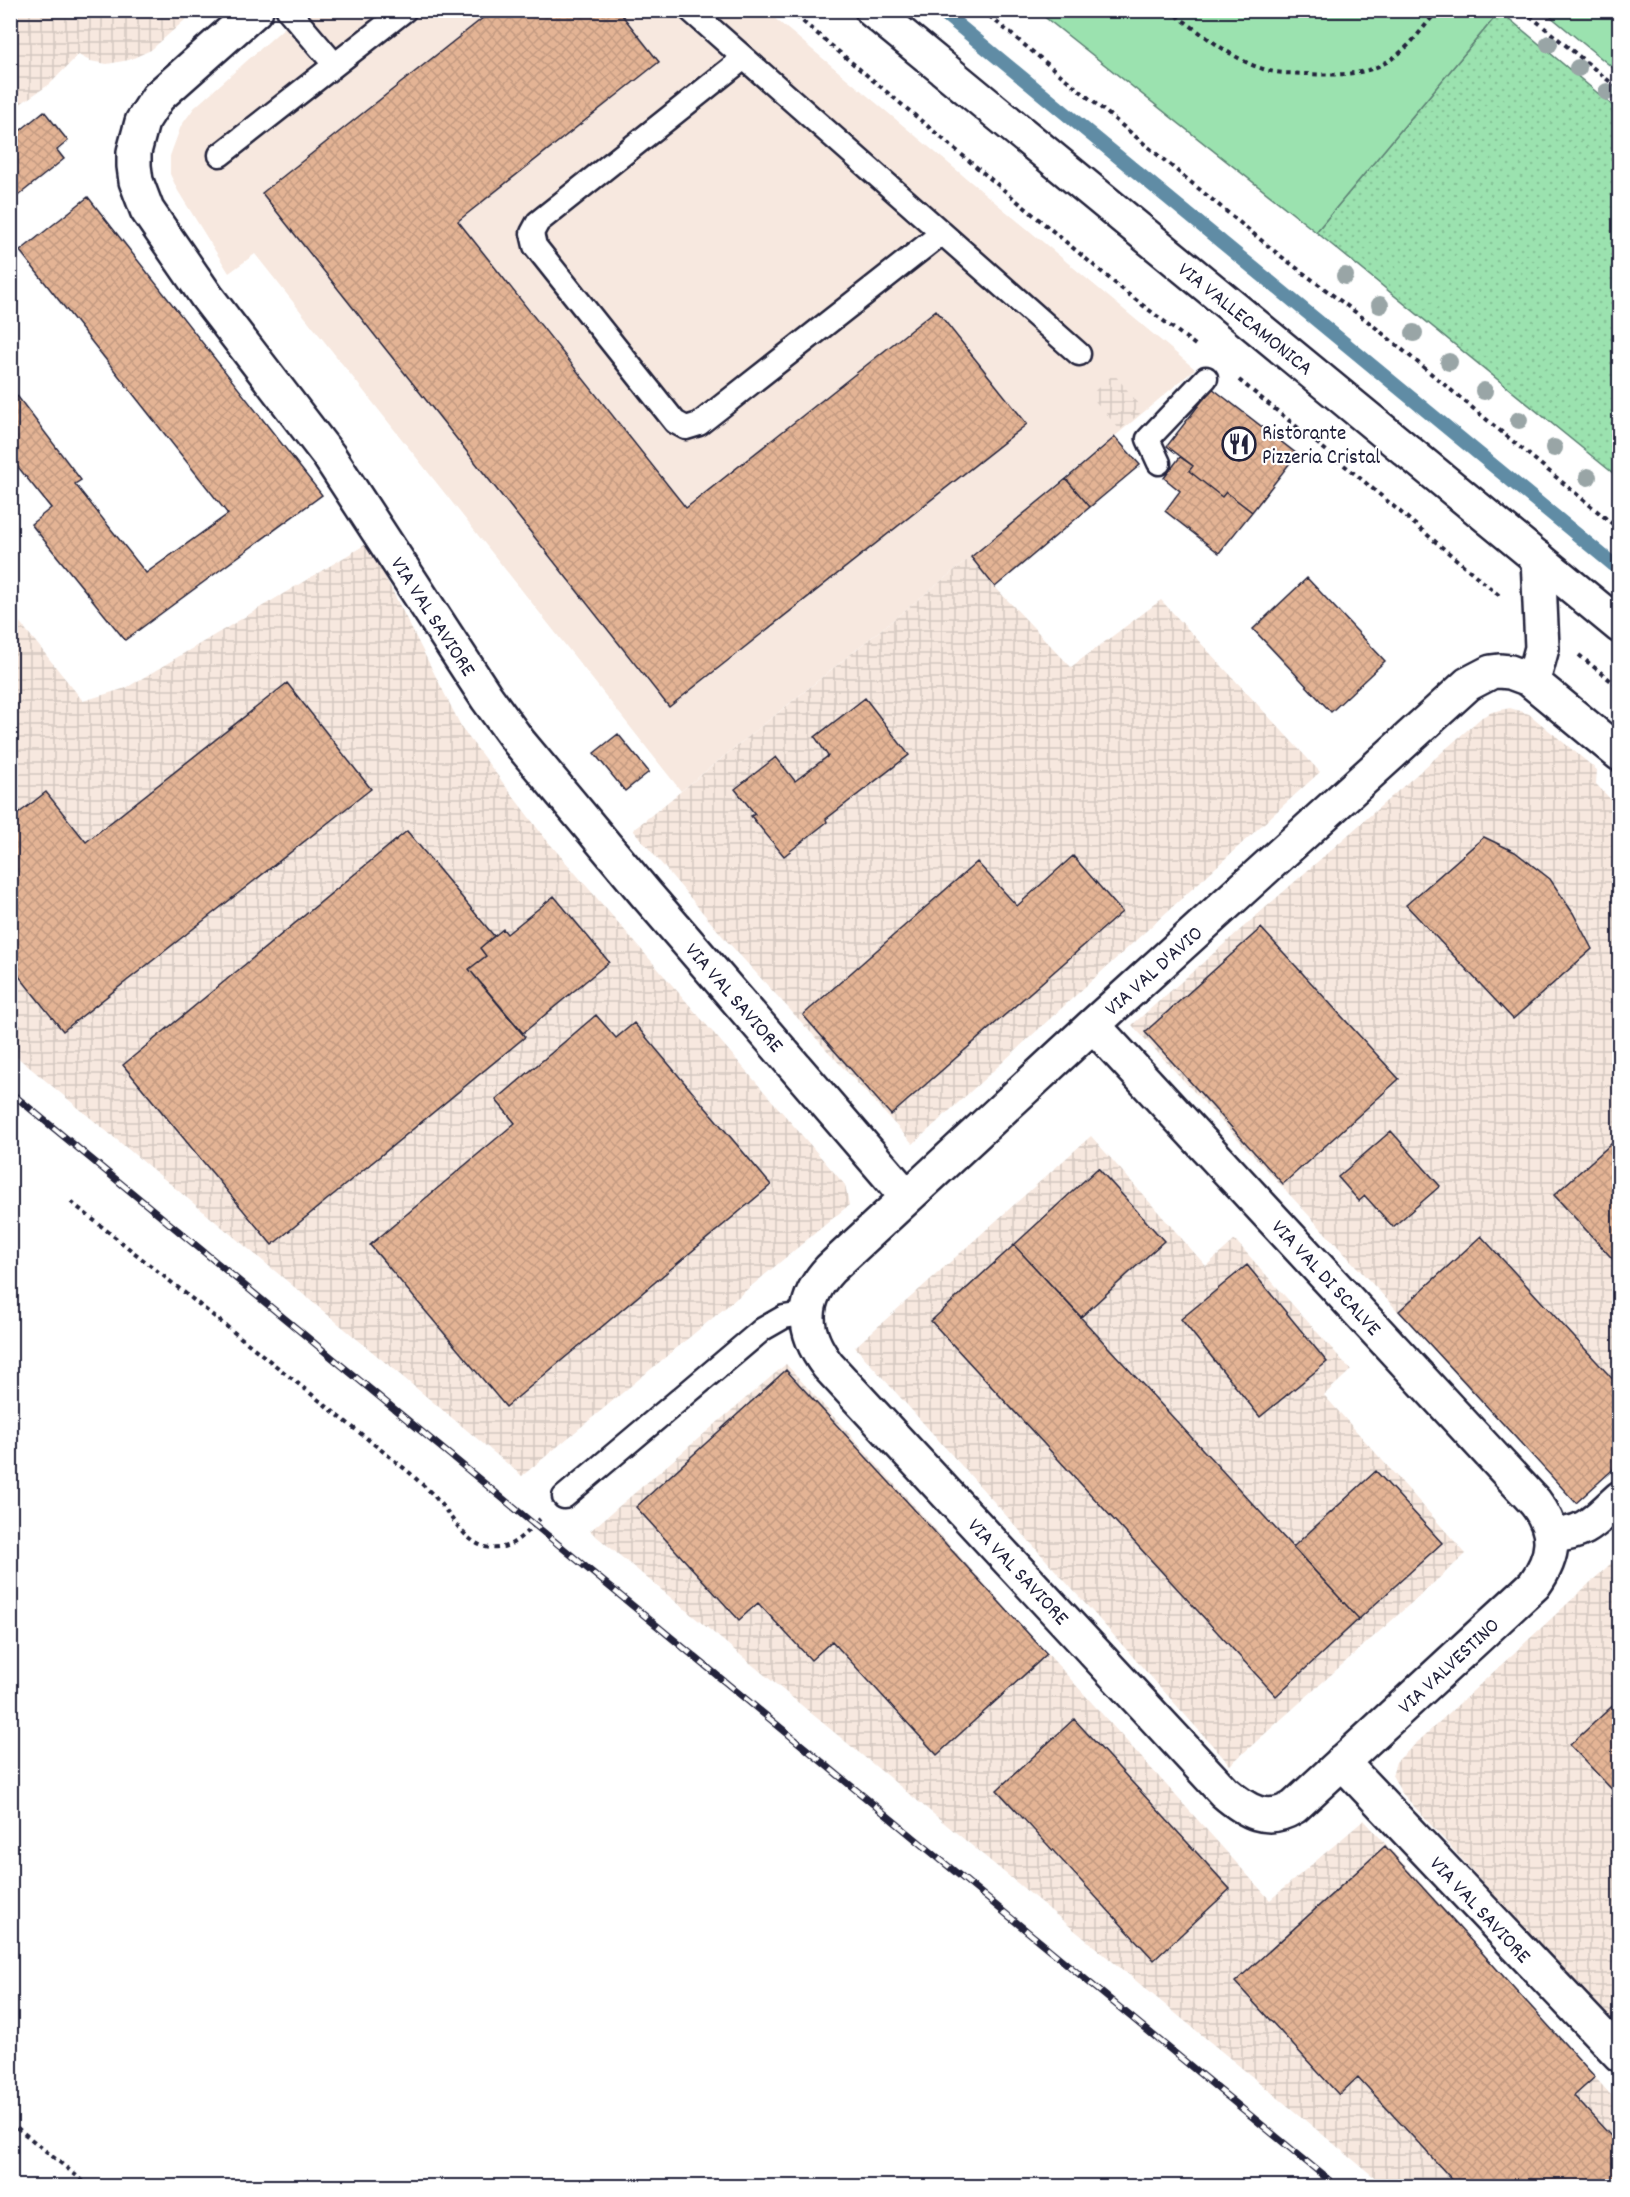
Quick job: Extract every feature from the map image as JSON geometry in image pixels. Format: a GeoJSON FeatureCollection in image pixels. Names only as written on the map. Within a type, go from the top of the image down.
{"type":"FeatureCollection","features":[{"type":"Feature","properties":{"kind":"street","name":"VIA VAL SAVIORE"},"geometry":{"type":"LineString","coordinates":[[256,10],[158,97],[142,122],[134,152],[134,166],[136,181],[147,210],[207,297],[329,456],[487,698],[519,742],[645,893],[907,1197]]}},
{"type":"Feature","properties":{"kind":"street","name":"VIA VALLECAMONICA"},"geometry":{"type":"LineString","coordinates":[[872,10],[1620,626]]}},
{"type":"Feature","properties":{"kind":"street"},"geometry":{"type":"LineString","coordinates":[[1529,679],[1536,670],[1542,648],[1538,558]]}},
{"type":"Feature","properties":{"kind":"street","name":"VIA VAL D'AVIO"},"geometry":{"type":"LineString","coordinates":[[808,1313],[810,1300],[821,1278],[1093,1025],[1461,689],[1491,672],[1510,672],[1529,679],[1620,754]]}},
{"type":"Feature","properties":{"kind":"street","name":"VIA VAL DI SCALVE"},"geometry":{"type":"LineString","coordinates":[[1093,1025],[1535,1502],[1548,1523],[1551,1536]]}},
{"type":"Feature","properties":{"kind":"street","name":"VIA VAL SAVIORE"},"geometry":{"type":"LineString","coordinates":[[808,1313],[808,1327],[812,1341],[819,1354],[834,1372],[1224,1792],[1234,1801],[1254,1812]]}},
{"type":"Feature","properties":{"kind":"street"},"geometry":{"type":"LineString","coordinates":[[1551,1536],[1573,1534],[1581,1530],[1620,1498]]}},
{"type":"Feature","properties":{"kind":"street","name":"VIA VALVESTINO"},"geometry":{"type":"LineString","coordinates":[[1254,1812],[1264,1816],[1275,1816],[1294,1807],[1534,1585],[1548,1562],[1551,1536]]}},
{"type":"Feature","properties":{"kind":"street","name":"VIA VAL SAVIORE"},"geometry":{"type":"LineString","coordinates":[[1342,1762],[1620,2055]]}},
{"type":"Feature","properties":{"kind":"lane"},"geometry":{"type":"LineString","coordinates":[[288,10],[335,65]]}},
{"type":"Feature","properties":{"kind":"lane"},"geometry":{"type":"LineString","coordinates":[[220,155],[405,10]]}},
{"type":"Feature","properties":{"kind":"lane"},"geometry":{"type":"LineString","coordinates":[[690,10],[1079,354]]}},
{"type":"Feature","properties":{"kind":"lane"},"geometry":{"type":"LineString","coordinates":[[744,58],[538,222],[532,233],[535,246],[675,422],[686,428],[699,424],[942,233]]}},
{"type":"Feature","properties":{"kind":"lane"},"geometry":{"type":"LineString","coordinates":[[1160,463],[1148,440],[1206,378]]}},
{"type":"Feature","properties":{"kind":"lane"},"geometry":{"type":"LineString","coordinates":[[564,1497],[768,1326],[784,1317],[808,1313]]}},
{"type":"Feature","properties":{"kind":"path"},"geometry":{"type":"LineString","coordinates":[[789,10],[1128,294],[1204,351]]}},
{"type":"Feature","properties":{"kind":"path"},"geometry":{"type":"LineString","coordinates":[[982,10],[1278,254],[1370,323],[1620,530]]}},
{"type":"Feature","properties":{"kind":"path"},"geometry":{"type":"LineString","coordinates":[[1169,10],[1244,60],[1263,69],[1284,73],[1343,75],[1370,70],[1396,57],[1438,10]]}},
{"type":"Feature","properties":{"kind":"path"},"geometry":{"type":"LineString","coordinates":[[1523,10],[1620,90]]}},
{"type":"Feature","properties":{"kind":"path"},"geometry":{"type":"LineString","coordinates":[[1239,380],[1507,601]]}},
{"type":"Feature","properties":{"kind":"path"},"geometry":{"type":"LineString","coordinates":[[1578,654],[1620,688]]}},
{"type":"Feature","properties":{"kind":"path"},"geometry":{"type":"LineString","coordinates":[[71,1202],[410,1473],[439,1501],[466,1537],[479,1544],[503,1547],[514,1541],[547,1512]]}},
{"type":"Feature","properties":{"kind":"path"},"geometry":{"type":"LineString","coordinates":[[10,2122],[89,2187]]}},
{"type":"Feature","properties":{"kind":"shaded area"},"geometry":{"type":"Polygon","coordinates":[[[11,10],[195,11],[151,50],[129,60],[107,64],[90,61],[78,55],[50,84],[11,110],[11,10]]]}},
{"type":"Feature","properties":{"kind":"shaded area"},"geometry":{"type":"Polygon","coordinates":[[[303,11],[766,11],[1195,369],[971,557],[681,791],[255,254],[229,273],[178,191],[170,174],[170,156],[181,126],[194,108],[303,11]]]}},
{"type":"Feature","properties":{"kind":"shaded area"},"geometry":{"type":"Polygon","coordinates":[[[1114,374],[1144,410],[1120,430],[1090,395],[1114,374]]]}},
{"type":"Feature","properties":{"kind":"shaded area"},"geometry":{"type":"Polygon","coordinates":[[[368,543],[463,730],[544,837],[845,1185],[849,1205],[522,1476],[11,1052],[10,610],[83,701],[126,688],[368,543]]]}},
{"type":"Feature","properties":{"kind":"shaded area"},"geometry":{"type":"Polygon","coordinates":[[[971,557],[995,587],[1071,667],[1161,600],[1320,772],[913,1144],[725,939],[633,830],[971,557]]]}},
{"type":"Feature","properties":{"kind":"shaded area"},"geometry":{"type":"Polygon","coordinates":[[[1510,708],[1529,714],[1597,770],[1596,784],[1620,809],[1619,1463],[1576,1503],[1132,1025],[1482,717],[1510,708]]]}},
{"type":"Feature","properties":{"kind":"shaded area"},"geometry":{"type":"Polygon","coordinates":[[[1091,1136],[1206,1266],[1235,1240],[1351,1370],[1324,1395],[1466,1554],[1230,1765],[855,1347],[1091,1136]]]}},
{"type":"Feature","properties":{"kind":"shaded area"},"geometry":{"type":"Polygon","coordinates":[[[786,1364],[1270,1900],[1364,1820],[1619,2104],[1619,2186],[1385,2186],[590,1531],[786,1364]]]}},
{"type":"Feature","properties":{"kind":"shaded area"},"geometry":{"type":"Polygon","coordinates":[[[1619,1556],[1619,2033],[1401,1792],[1392,1775],[1396,1762],[1619,1556]]]}},
{"type":"Feature","properties":{"kind":"green space"},"geometry":{"type":"Polygon","coordinates":[[[1037,11],[1500,11],[1316,232],[1037,11]]]}},
{"type":"Feature","properties":{"kind":"green space"},"geometry":{"type":"Polygon","coordinates":[[[1500,11],[1619,111],[1619,478],[1316,232],[1500,11]]]}},
{"type":"Feature","properties":{"kind":"green space"},"geometry":{"type":"Polygon","coordinates":[[[1544,11],[1619,11],[1619,73],[1544,11]]]}},
{"type":"Feature","properties":{"kind":"building"},"geometry":{"type":"Polygon","coordinates":[[[493,10],[618,10],[659,62],[458,221],[686,508],[936,310],[1027,424],[669,707],[262,193],[493,10]]]}},
{"type":"Feature","properties":{"kind":"building"},"geometry":{"type":"Polygon","coordinates":[[[44,111],[68,141],[57,150],[64,159],[10,202],[10,139],[44,111]]]}},
{"type":"Feature","properties":{"kind":"building"},"geometry":{"type":"Polygon","coordinates":[[[88,197],[322,495],[125,640],[31,524],[51,508],[10,457],[10,396],[15,393],[81,480],[75,484],[146,573],[228,514],[20,251],[88,197]]]}},
{"type":"Feature","properties":{"kind":"building"},"geometry":{"type":"Polygon","coordinates":[[[1212,388],[1297,454],[1252,512],[1226,492],[1222,497],[1189,471],[1193,466],[1167,446],[1212,388]]]}},
{"type":"Feature","properties":{"kind":"building"},"geometry":{"type":"Polygon","coordinates":[[[1115,437],[1140,465],[1090,507],[1066,479],[1115,437]]]}},
{"type":"Feature","properties":{"kind":"building"},"geometry":{"type":"Polygon","coordinates":[[[1180,457],[1193,466],[1189,471],[1222,497],[1226,492],[1252,512],[1219,553],[1165,511],[1180,491],[1164,478],[1180,457]]]}},
{"type":"Feature","properties":{"kind":"building"},"geometry":{"type":"Polygon","coordinates":[[[1066,479],[1090,507],[995,587],[971,557],[1066,479]]]}},
{"type":"Feature","properties":{"kind":"building"},"geometry":{"type":"Polygon","coordinates":[[[1307,578],[1385,661],[1331,712],[1253,629],[1307,578]]]}},
{"type":"Feature","properties":{"kind":"building"},"geometry":{"type":"Polygon","coordinates":[[[287,683],[371,789],[63,1031],[10,965],[10,820],[46,792],[86,842],[287,683]]]}},
{"type":"Feature","properties":{"kind":"building"},"geometry":{"type":"Polygon","coordinates":[[[865,698],[909,755],[826,819],[827,822],[784,856],[751,816],[755,814],[735,789],[776,757],[795,781],[828,756],[815,737],[865,698]]]}},
{"type":"Feature","properties":{"kind":"building"},"geometry":{"type":"Polygon","coordinates":[[[618,734],[649,772],[625,791],[594,753],[618,734]]]}},
{"type":"Feature","properties":{"kind":"building"},"geometry":{"type":"Polygon","coordinates":[[[407,831],[494,936],[480,948],[486,956],[469,969],[525,1037],[272,1245],[123,1065],[407,831]]]}},
{"type":"Feature","properties":{"kind":"building"},"geometry":{"type":"Polygon","coordinates":[[[1484,837],[1515,852],[1550,879],[1573,913],[1592,949],[1513,1019],[1406,905],[1484,837]]]}},
{"type":"Feature","properties":{"kind":"building"},"geometry":{"type":"Polygon","coordinates":[[[1073,856],[1122,912],[891,1115],[803,1015],[977,862],[1017,906],[1073,856]]]}},
{"type":"Feature","properties":{"kind":"building"},"geometry":{"type":"Polygon","coordinates":[[[554,896],[609,962],[523,1033],[469,969],[486,956],[480,948],[503,929],[507,934],[554,896]]]}},
{"type":"Feature","properties":{"kind":"building"},"geometry":{"type":"Polygon","coordinates":[[[1261,928],[1399,1079],[1283,1184],[1145,1032],[1261,928]]]}},
{"type":"Feature","properties":{"kind":"building"},"geometry":{"type":"Polygon","coordinates":[[[596,1015],[616,1038],[634,1023],[771,1185],[506,1407],[370,1245],[515,1123],[496,1100],[596,1015]]]}},
{"type":"Feature","properties":{"kind":"building"},"geometry":{"type":"Polygon","coordinates":[[[1391,1131],[1440,1186],[1393,1227],[1365,1196],[1359,1201],[1338,1177],[1391,1131]]]}},
{"type":"Feature","properties":{"kind":"building"},"geometry":{"type":"Polygon","coordinates":[[[1620,1136],[1620,1267],[1554,1195],[1620,1136]]]}},
{"type":"Feature","properties":{"kind":"building"},"geometry":{"type":"Polygon","coordinates":[[[1098,1168],[1164,1241],[1081,1317],[1014,1245],[1098,1168]]]}},
{"type":"Feature","properties":{"kind":"building"},"geometry":{"type":"Polygon","coordinates":[[[1481,1236],[1620,1387],[1620,1463],[1576,1503],[1399,1311],[1481,1236]]]}},
{"type":"Feature","properties":{"kind":"building"},"geometry":{"type":"Polygon","coordinates":[[[1014,1245],[1359,1619],[1276,1696],[931,1321],[1014,1245]]]}},
{"type":"Feature","properties":{"kind":"building"},"geometry":{"type":"Polygon","coordinates":[[[1247,1265],[1327,1362],[1260,1417],[1181,1319],[1247,1265]]]}},
{"type":"Feature","properties":{"kind":"building"},"geometry":{"type":"Polygon","coordinates":[[[786,1370],[1047,1654],[937,1755],[832,1641],[811,1660],[758,1603],[739,1620],[636,1507],[786,1370]]]}},
{"type":"Feature","properties":{"kind":"building"},"geometry":{"type":"Polygon","coordinates":[[[1376,1471],[1442,1543],[1359,1619],[1293,1547],[1376,1471]]]}},
{"type":"Feature","properties":{"kind":"building"},"geometry":{"type":"Polygon","coordinates":[[[1620,1699],[1620,1798],[1570,1745],[1620,1699]]]}},
{"type":"Feature","properties":{"kind":"building"},"geometry":{"type":"Polygon","coordinates":[[[1074,1719],[1230,1889],[1154,1960],[997,1790],[1074,1719]]]}},
{"type":"Feature","properties":{"kind":"building"},"geometry":{"type":"Polygon","coordinates":[[[1385,1846],[1595,2077],[1574,2096],[1620,2146],[1620,2186],[1458,2186],[1358,2077],[1339,2095],[1235,1982],[1385,1846]]]}},
{"type":"Feature","properties":{"kind":"waterway"},"geometry":{"type":"LineString","coordinates":[[940,10],[1620,570]]}},
{"type":"Feature","properties":{"kind":"railway"},"geometry":{"type":"LineString","coordinates":[[10,1092],[1336,2186]]}},
{"type":"Feature","properties":{"kind":"place","name":"Ristorante Pizzeria Cristal"},"geometry":{"type":"Point","coordinates":[1239,444]}}]}
